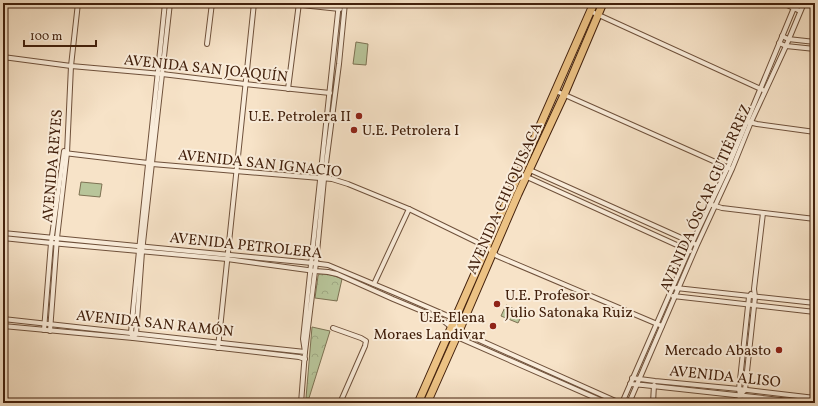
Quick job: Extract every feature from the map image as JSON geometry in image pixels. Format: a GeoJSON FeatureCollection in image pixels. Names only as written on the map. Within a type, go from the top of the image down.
{"type":"FeatureCollection","features":[{"type":"Feature","properties":{"kind":"main road","name":"AVENIDA CHUQUISACA"},"geometry":{"type":"LineString","coordinates":[[427,403],[493,252],[556,91],[594,3]]}},
{"type":"Feature","properties":{"kind":"main road","name":"AVENIDA CHUQUISACA"},"geometry":{"type":"LineString","coordinates":[[418,403],[487,247],[515,193],[528,174],[564,95],[603,3]]}},
{"type":"Feature","properties":{"kind":"street","name":"AVENIDA REYES"},"geometry":{"type":"LineString","coordinates":[[44,330],[66,153],[70,65],[77,3]]}},
{"type":"Feature","properties":{"kind":"street"},"geometry":{"type":"LineString","coordinates":[[160,74],[165,3]]}},
{"type":"Feature","properties":{"kind":"street"},"geometry":{"type":"LineString","coordinates":[[133,338],[131,333],[140,251],[160,74],[170,3]]}},
{"type":"Feature","properties":{"kind":"street"},"geometry":{"type":"LineString","coordinates":[[207,44],[212,3]]}},
{"type":"Feature","properties":{"kind":"street"},"geometry":{"type":"LineString","coordinates":[[218,348],[254,3]]}},
{"type":"Feature","properties":{"kind":"street"},"geometry":{"type":"LineString","coordinates":[[282,3],[344,9]]}},
{"type":"Feature","properties":{"kind":"street"},"geometry":{"type":"LineString","coordinates":[[301,403],[305,359],[303,340],[314,263],[329,93],[339,3]]}},
{"type":"Feature","properties":{"kind":"street"},"geometry":{"type":"LineString","coordinates":[[322,179],[339,64],[345,3]]}},
{"type":"Feature","properties":{"kind":"street"},"geometry":{"type":"LineString","coordinates":[[783,3],[800,11]]}},
{"type":"Feature","properties":{"kind":"street","name":"AVENIDA ÓSCAR GUTIÉRREZ"},"geometry":{"type":"LineString","coordinates":[[629,403],[715,206],[763,89],[779,43],[796,3]]}},
{"type":"Feature","properties":{"kind":"street","name":"AVENIDA ÓSCAR GUTIÉRREZ"},"geometry":{"type":"LineString","coordinates":[[763,89],[786,46],[804,3]]}},
{"type":"Feature","properties":{"kind":"street"},"geometry":{"type":"LineString","coordinates":[[288,89],[299,4]]}},
{"type":"Feature","properties":{"kind":"street"},"geometry":{"type":"LineString","coordinates":[[590,11],[763,89]]}},
{"type":"Feature","properties":{"kind":"street"},"geometry":{"type":"LineString","coordinates":[[782,36],[788,39],[815,42]]}},
{"type":"Feature","properties":{"kind":"street"},"geometry":{"type":"LineString","coordinates":[[779,43],[786,46],[815,49]]}},
{"type":"Feature","properties":{"kind":"street","name":"AVENIDA SAN JOAQUÍN"},"geometry":{"type":"LineString","coordinates":[[3,57],[335,93]]}},
{"type":"Feature","properties":{"kind":"street"},"geometry":{"type":"LineString","coordinates":[[556,91],[730,168]]}},
{"type":"Feature","properties":{"kind":"street"},"geometry":{"type":"LineString","coordinates":[[749,122],[815,132]]}},
{"type":"Feature","properties":{"kind":"street","name":"AVENIDA SAN IGNACIO"},"geometry":{"type":"LineString","coordinates":[[66,153],[237,172],[332,180],[348,184],[409,209],[487,247],[497,256],[662,326]]}},
{"type":"Feature","properties":{"kind":"street","name":"AVENIDA ÓSCAR GUTIÉRREZ"},"geometry":{"type":"LineString","coordinates":[[621,403],[710,204],[730,168]]}},
{"type":"Feature","properties":{"kind":"street"},"geometry":{"type":"LineString","coordinates":[[528,174],[697,245]]}},
{"type":"Feature","properties":{"kind":"street"},"geometry":{"type":"LineString","coordinates":[[528,174],[694,252]]}},
{"type":"Feature","properties":{"kind":"street"},"geometry":{"type":"LineString","coordinates":[[710,204],[722,208],[815,219]]}},
{"type":"Feature","properties":{"kind":"street"},"geometry":{"type":"LineString","coordinates":[[374,284],[409,209]]}},
{"type":"Feature","properties":{"kind":"street"},"geometry":{"type":"LineString","coordinates":[[740,395],[745,390],[755,297],[754,289],[763,213]]}},
{"type":"Feature","properties":{"kind":"street","name":"AVENIDA PETROLERA"},"geometry":{"type":"LineString","coordinates":[[3,233],[141,246],[328,272],[337,274],[389,298],[441,319],[452,327]]}},
{"type":"Feature","properties":{"kind":"street","name":"AVENIDA PETROLERA"},"geometry":{"type":"LineString","coordinates":[[3,238],[140,251],[328,265],[455,319]]}},
{"type":"Feature","properties":{"kind":"street","name":"AVENIDA REYES"},"geometry":{"type":"LineString","coordinates":[[50,331],[54,243]]}},
{"type":"Feature","properties":{"kind":"street"},"geometry":{"type":"LineString","coordinates":[[133,338],[136,334],[140,251]]}},
{"type":"Feature","properties":{"kind":"street"},"geometry":{"type":"LineString","coordinates":[[673,287],[678,289],[815,303]]}},
{"type":"Feature","properties":{"kind":"street"},"geometry":{"type":"LineString","coordinates":[[739,403],[739,389],[748,304],[749,297],[754,289]]}},
{"type":"Feature","properties":{"kind":"street"},"geometry":{"type":"LineString","coordinates":[[389,298],[392,291]]}},
{"type":"Feature","properties":{"kind":"street"},"geometry":{"type":"LineString","coordinates":[[669,295],[815,312]]}},
{"type":"Feature","properties":{"kind":"street","name":"AVENIDA SAN RAMÓN"},"geometry":{"type":"LineString","coordinates":[[3,319],[305,352]]}},
{"type":"Feature","properties":{"kind":"street"},"geometry":{"type":"LineString","coordinates":[[455,319],[458,334],[607,403]]}},
{"type":"Feature","properties":{"kind":"street","name":"AVENIDA SAN RAMÓN"},"geometry":{"type":"LineString","coordinates":[[3,326],[133,338],[299,357],[305,359]]}},
{"type":"Feature","properties":{"kind":"street"},"geometry":{"type":"LineString","coordinates":[[452,327],[453,333],[621,403]]}},
{"type":"Feature","properties":{"kind":"street"},"geometry":{"type":"LineString","coordinates":[[333,328],[366,341],[340,403]]}},
{"type":"Feature","properties":{"kind":"street","name":"AVENIDA ALISO"},"geometry":{"type":"LineString","coordinates":[[632,378],[654,384],[780,401],[809,403]]}},
{"type":"Feature","properties":{"kind":"street","name":"AVENIDA ALISO"},"geometry":{"type":"LineString","coordinates":[[630,384],[739,389],[815,398]]}},
{"type":"Feature","properties":{"kind":"street"},"geometry":{"type":"LineString","coordinates":[[652,403],[654,384]]}},
{"type":"Feature","properties":{"kind":"street"},"geometry":{"type":"LineString","coordinates":[[780,401],[781,394]]}},
{"type":"Feature","properties":{"kind":"green space"},"geometry":{"type":"Polygon","coordinates":[[[356,42],[368,44],[366,65],[353,64],[356,42]]]}},
{"type":"Feature","properties":{"kind":"green space"},"geometry":{"type":"Polygon","coordinates":[[[81,182],[102,184],[100,197],[79,195],[81,182]]]}},
{"type":"Feature","properties":{"kind":"green space"},"geometry":{"type":"Polygon","coordinates":[[[319,274],[328,274],[342,279],[337,301],[315,298],[319,274]]]}},
{"type":"Feature","properties":{"kind":"green space"},"geometry":{"type":"Polygon","coordinates":[[[506,305],[523,313],[518,323],[501,316],[506,305]]]}},
{"type":"Feature","properties":{"kind":"green space"},"geometry":{"type":"Polygon","coordinates":[[[312,327],[330,331],[309,398],[306,398],[312,327]]]}},
{"type":"Feature","properties":{"kind":"place","name":"U.E. Petrolera II"},"geometry":{"type":"Point","coordinates":[359,116]}},
{"type":"Feature","properties":{"kind":"place","name":"U.E. Petrolera I"},"geometry":{"type":"Point","coordinates":[354,130]}},
{"type":"Feature","properties":{"kind":"place","name":"U.E. Profesor Julio Satonaka Ruiz"},"geometry":{"type":"Point","coordinates":[497,304]}},
{"type":"Feature","properties":{"kind":"place","name":"U.E. Elena Moraes Landivar"},"geometry":{"type":"Point","coordinates":[493,326]}},
{"type":"Feature","properties":{"kind":"place","name":"Mercado Abasto"},"geometry":{"type":"Point","coordinates":[779,350]}}]}
